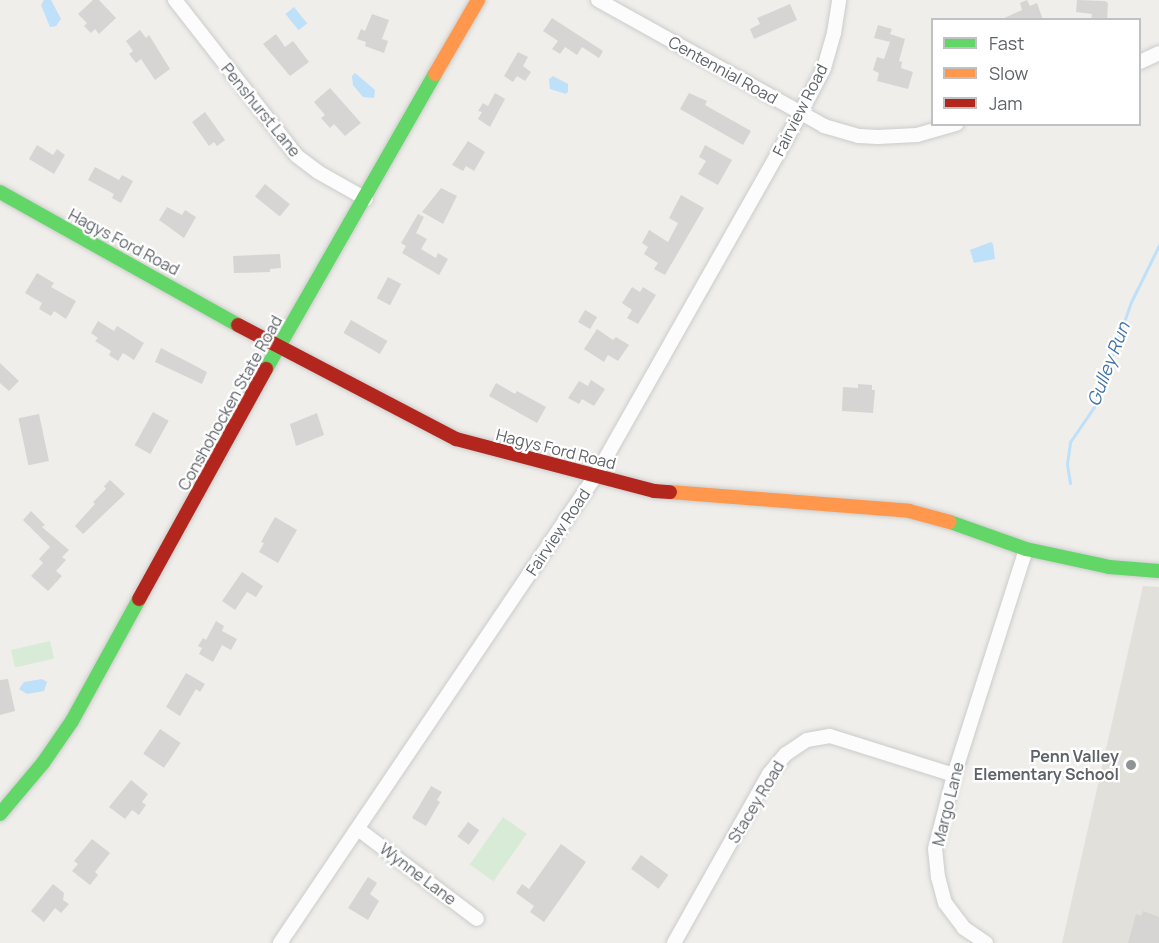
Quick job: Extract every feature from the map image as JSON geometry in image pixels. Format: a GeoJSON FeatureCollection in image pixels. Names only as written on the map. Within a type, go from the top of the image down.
{"type":"FeatureCollection","features":[{"type":"Feature","properties":{"kind":"street","name":"Penshurst Lane"},"geometry":{"type":"LineString","coordinates":[[175,0],[297,156],[318,172],[366,199]]}},
{"type":"Feature","properties":{"kind":"street","name":"Conshohocken State Road"},"geometry":{"type":"LineString","coordinates":[[0,814],[43,763],[72,722],[278,347],[366,199],[478,0]]}},
{"type":"Feature","properties":{"kind":"street","name":"Centennial Road"},"geometry":{"type":"LineString","coordinates":[[598,0],[800,114],[841,132],[878,137],[917,135],[949,126]]}},
{"type":"Feature","properties":{"kind":"street","name":"Fairview Road"},"geometry":{"type":"LineString","coordinates":[[280,943],[596,475],[824,68],[834,33],[839,0]]}},
{"type":"Feature","properties":{"kind":"street"},"geometry":{"type":"LineString","coordinates":[[1141,62],[1159,53]]}},
{"type":"Feature","properties":{"kind":"street","name":"Hagys Ford Road"},"geometry":{"type":"LineString","coordinates":[[0,192],[278,347],[456,439],[654,491],[909,511],[969,527],[1026,549],[1108,567],[1159,571]]}},
{"type":"Feature","properties":{"kind":"street","name":"Margo Lane"},"geometry":{"type":"LineString","coordinates":[[986,943],[964,928],[945,903],[938,877],[935,849],[954,775],[1026,549]]}},
{"type":"Feature","properties":{"kind":"street","name":"Stacey Road"},"geometry":{"type":"LineString","coordinates":[[674,943],[769,774],[786,754],[807,740],[830,736],[954,775]]}},
{"type":"Feature","properties":{"kind":"street","name":"Wynne Lane"},"geometry":{"type":"LineString","coordinates":[[358,829],[477,919]]}},
{"type":"Feature","properties":{"kind":"shaded area","name":"Penn Valley Elementary School"},"geometry":{"type":"Polygon","coordinates":[[[1143,586],[1159,587],[1159,943],[1062,943],[1143,586]]]}},
{"type":"Feature","properties":{"kind":"green space"},"geometry":{"type":"Polygon","coordinates":[[[50,641],[54,659],[15,668],[11,650],[50,641]]]}},
{"type":"Feature","properties":{"kind":"green space"},"geometry":{"type":"Polygon","coordinates":[[[503,817],[527,834],[493,881],[470,865],[503,817]]]}},
{"type":"Feature","properties":{"kind":"water"},"geometry":{"type":"Polygon","coordinates":[[[44,0],[51,0],[61,19],[56,26],[50,27],[41,5],[44,0]]]}},
{"type":"Feature","properties":{"kind":"water"},"geometry":{"type":"Polygon","coordinates":[[[294,7],[307,23],[299,30],[285,14],[294,7]]]}},
{"type":"Feature","properties":{"kind":"water"},"geometry":{"type":"Polygon","coordinates":[[[355,73],[375,90],[374,98],[363,97],[353,85],[352,76],[355,73]]]}},
{"type":"Feature","properties":{"kind":"water"},"geometry":{"type":"Polygon","coordinates":[[[553,76],[568,84],[566,94],[550,89],[549,79],[553,76]]]}},
{"type":"Feature","properties":{"kind":"water"},"geometry":{"type":"Polygon","coordinates":[[[991,242],[995,259],[974,263],[970,250],[991,242]]]}},
{"type":"Feature","properties":{"kind":"water"},"geometry":{"type":"Polygon","coordinates":[[[42,679],[47,682],[44,691],[27,694],[19,689],[24,682],[42,679]]]}},
{"type":"Feature","properties":{"kind":"building"},"geometry":{"type":"Polygon","coordinates":[[[93,0],[99,0],[116,18],[99,34],[95,29],[91,33],[84,26],[87,23],[78,14],[93,0]]]}},
{"type":"Feature","properties":{"kind":"building"},"geometry":{"type":"Polygon","coordinates":[[[1027,0],[1030,6],[1037,3],[1042,18],[1004,18],[1022,10],[1020,3],[1027,0]]]}},
{"type":"Feature","properties":{"kind":"building"},"geometry":{"type":"Polygon","coordinates":[[[1077,0],[1108,3],[1107,18],[1091,18],[1092,14],[1076,12],[1077,0]]]}},
{"type":"Feature","properties":{"kind":"building"},"geometry":{"type":"Polygon","coordinates":[[[790,4],[797,20],[754,39],[750,29],[760,24],[757,18],[790,4]]]}},
{"type":"Feature","properties":{"kind":"building"},"geometry":{"type":"Polygon","coordinates":[[[372,14],[389,20],[382,39],[388,41],[384,53],[365,46],[366,42],[357,39],[361,29],[365,31],[372,14]]]}},
{"type":"Feature","properties":{"kind":"building"},"geometry":{"type":"Polygon","coordinates":[[[552,18],[603,51],[599,58],[582,47],[577,55],[565,47],[560,54],[552,49],[558,41],[543,31],[552,18]]]}},
{"type":"Feature","properties":{"kind":"building"},"geometry":{"type":"Polygon","coordinates":[[[878,25],[892,29],[890,34],[905,39],[899,61],[902,62],[901,68],[913,72],[908,89],[877,81],[879,73],[873,70],[877,57],[884,59],[890,42],[874,38],[878,25]]]}},
{"type":"Feature","properties":{"kind":"building"},"geometry":{"type":"Polygon","coordinates":[[[140,30],[146,38],[149,35],[170,69],[155,80],[141,59],[136,63],[129,54],[133,51],[126,41],[140,30]]]}},
{"type":"Feature","properties":{"kind":"building"},"geometry":{"type":"Polygon","coordinates":[[[276,34],[285,47],[293,41],[309,62],[290,76],[263,44],[276,34]]]}},
{"type":"Feature","properties":{"kind":"building"},"geometry":{"type":"Polygon","coordinates":[[[518,52],[528,57],[523,66],[531,72],[525,81],[517,76],[513,82],[504,76],[518,52]]]}},
{"type":"Feature","properties":{"kind":"building"},"geometry":{"type":"Polygon","coordinates":[[[330,88],[361,123],[345,136],[334,124],[330,128],[321,118],[325,115],[314,102],[330,88]]]}},
{"type":"Feature","properties":{"kind":"building"},"geometry":{"type":"Polygon","coordinates":[[[495,93],[505,99],[490,127],[478,119],[482,112],[478,111],[483,103],[488,106],[495,93]]]}},
{"type":"Feature","properties":{"kind":"building"},"geometry":{"type":"Polygon","coordinates":[[[689,93],[707,101],[705,105],[751,131],[743,145],[680,109],[689,93]]]}},
{"type":"Feature","properties":{"kind":"building"},"geometry":{"type":"Polygon","coordinates":[[[205,112],[225,140],[217,146],[214,142],[209,146],[192,122],[205,112]]]}},
{"type":"Feature","properties":{"kind":"building"},"geometry":{"type":"Polygon","coordinates":[[[468,141],[485,152],[474,171],[466,166],[463,171],[452,165],[468,141]]]}},
{"type":"Feature","properties":{"kind":"building"},"geometry":{"type":"Polygon","coordinates":[[[37,145],[53,155],[57,149],[65,155],[54,174],[29,159],[37,145]]]}},
{"type":"Feature","properties":{"kind":"building"},"geometry":{"type":"Polygon","coordinates":[[[705,145],[732,160],[718,185],[698,174],[706,161],[699,157],[705,145]]]}},
{"type":"Feature","properties":{"kind":"building"},"geometry":{"type":"Polygon","coordinates":[[[95,167],[119,180],[122,175],[133,181],[121,203],[112,198],[114,194],[88,180],[95,167]]]}},
{"type":"Feature","properties":{"kind":"building"},"geometry":{"type":"Polygon","coordinates":[[[265,184],[290,204],[280,217],[255,196],[265,184]]]}},
{"type":"Feature","properties":{"kind":"building"},"geometry":{"type":"Polygon","coordinates":[[[441,188],[457,196],[443,224],[422,212],[441,188]]]}},
{"type":"Feature","properties":{"kind":"building"},"geometry":{"type":"Polygon","coordinates":[[[681,195],[704,208],[665,275],[654,269],[658,263],[644,254],[648,247],[642,243],[649,230],[668,242],[678,223],[669,218],[681,195]]]}},
{"type":"Feature","properties":{"kind":"building"},"geometry":{"type":"Polygon","coordinates":[[[167,207],[182,215],[185,210],[196,217],[184,238],[159,220],[167,207]]]}},
{"type":"Feature","properties":{"kind":"building"},"geometry":{"type":"Polygon","coordinates":[[[418,214],[424,217],[416,233],[427,239],[421,249],[436,258],[438,253],[448,259],[439,275],[402,253],[406,246],[401,243],[418,214]]]}},
{"type":"Feature","properties":{"kind":"building"},"geometry":{"type":"Polygon","coordinates":[[[280,254],[281,268],[270,269],[270,272],[234,273],[233,256],[280,254]]]}},
{"type":"Feature","properties":{"kind":"building"},"geometry":{"type":"Polygon","coordinates":[[[37,273],[54,283],[51,287],[76,301],[66,319],[54,311],[51,316],[39,309],[42,303],[25,293],[37,273]]]}},
{"type":"Feature","properties":{"kind":"building"},"geometry":{"type":"Polygon","coordinates":[[[388,277],[401,284],[390,305],[377,298],[388,277]]]}},
{"type":"Feature","properties":{"kind":"building"},"geometry":{"type":"Polygon","coordinates":[[[632,287],[640,292],[643,287],[656,295],[638,324],[627,318],[632,310],[622,303],[632,287]]]}},
{"type":"Feature","properties":{"kind":"building"},"geometry":{"type":"Polygon","coordinates":[[[585,310],[597,317],[590,329],[578,322],[585,310]]]}},
{"type":"Feature","properties":{"kind":"building"},"geometry":{"type":"Polygon","coordinates":[[[351,320],[387,341],[380,354],[344,333],[351,320]]]}},
{"type":"Feature","properties":{"kind":"building"},"geometry":{"type":"Polygon","coordinates":[[[98,321],[114,331],[117,326],[144,343],[134,360],[123,353],[118,361],[109,355],[111,351],[95,341],[98,338],[91,333],[98,321]]]}},
{"type":"Feature","properties":{"kind":"building"},"geometry":{"type":"Polygon","coordinates":[[[597,329],[613,340],[616,337],[629,345],[618,361],[608,355],[604,362],[584,349],[597,329]]]}},
{"type":"Feature","properties":{"kind":"building"},"geometry":{"type":"Polygon","coordinates":[[[161,348],[207,372],[202,384],[155,362],[161,348]]]}},
{"type":"Feature","properties":{"kind":"building"},"geometry":{"type":"Polygon","coordinates":[[[0,363],[19,381],[9,391],[0,383],[0,363]]]}},
{"type":"Feature","properties":{"kind":"building"},"geometry":{"type":"Polygon","coordinates":[[[591,380],[605,389],[594,406],[582,399],[579,404],[568,398],[579,381],[588,386],[591,380]]]}},
{"type":"Feature","properties":{"kind":"building"},"geometry":{"type":"Polygon","coordinates":[[[496,383],[515,394],[517,391],[546,407],[537,423],[489,396],[496,383]]]}},
{"type":"Feature","properties":{"kind":"building"},"geometry":{"type":"Polygon","coordinates":[[[858,384],[872,385],[872,390],[875,390],[873,413],[842,411],[843,387],[858,388],[858,384]]]}},
{"type":"Feature","properties":{"kind":"building"},"geometry":{"type":"Polygon","coordinates":[[[153,412],[169,421],[150,454],[135,445],[153,412]]]}},
{"type":"Feature","properties":{"kind":"building"},"geometry":{"type":"Polygon","coordinates":[[[317,413],[324,435],[296,446],[290,424],[317,413]]]}},
{"type":"Feature","properties":{"kind":"building"},"geometry":{"type":"Polygon","coordinates":[[[39,414],[49,461],[28,465],[18,418],[39,414]]]}},
{"type":"Feature","properties":{"kind":"building"},"geometry":{"type":"Polygon","coordinates":[[[110,480],[125,494],[83,534],[75,526],[95,504],[93,502],[106,489],[104,486],[110,480]]]}},
{"type":"Feature","properties":{"kind":"building"},"geometry":{"type":"Polygon","coordinates":[[[31,511],[45,525],[42,527],[69,550],[62,557],[66,560],[56,571],[62,576],[48,591],[31,576],[43,563],[39,559],[50,547],[23,520],[31,511]]]}},
{"type":"Feature","properties":{"kind":"building"},"geometry":{"type":"Polygon","coordinates":[[[275,517],[297,530],[278,563],[259,552],[264,543],[261,542],[275,517]]]}},
{"type":"Feature","properties":{"kind":"building"},"geometry":{"type":"Polygon","coordinates":[[[242,572],[263,586],[256,597],[247,592],[235,610],[222,601],[242,572]]]}},
{"type":"Feature","properties":{"kind":"building"},"geometry":{"type":"Polygon","coordinates":[[[216,621],[224,626],[222,631],[237,639],[231,650],[222,645],[213,662],[199,654],[202,648],[198,646],[203,638],[206,640],[216,621]]]}},
{"type":"Feature","properties":{"kind":"building"},"geometry":{"type":"Polygon","coordinates":[[[186,673],[205,684],[200,692],[196,689],[180,716],[166,707],[186,673]]]}},
{"type":"Feature","properties":{"kind":"building"},"geometry":{"type":"Polygon","coordinates":[[[8,679],[15,711],[0,715],[0,680],[8,679]]]}},
{"type":"Feature","properties":{"kind":"building"},"geometry":{"type":"Polygon","coordinates":[[[160,729],[181,743],[164,768],[143,754],[160,729]]]}},
{"type":"Feature","properties":{"kind":"building"},"geometry":{"type":"Polygon","coordinates":[[[131,780],[148,794],[142,802],[146,805],[139,815],[132,810],[125,819],[109,807],[131,780]]]}},
{"type":"Feature","properties":{"kind":"building"},"geometry":{"type":"Polygon","coordinates":[[[431,786],[442,792],[437,800],[440,802],[426,826],[412,818],[431,786]]]}},
{"type":"Feature","properties":{"kind":"building"},"geometry":{"type":"Polygon","coordinates":[[[468,822],[479,830],[469,845],[457,837],[468,822]]]}},
{"type":"Feature","properties":{"kind":"building"},"geometry":{"type":"Polygon","coordinates":[[[92,839],[110,853],[95,872],[98,875],[90,885],[72,871],[78,864],[74,861],[92,839]]]}},
{"type":"Feature","properties":{"kind":"building"},"geometry":{"type":"Polygon","coordinates":[[[561,844],[586,862],[544,922],[530,912],[534,906],[516,893],[522,884],[529,889],[561,844]]]}},
{"type":"Feature","properties":{"kind":"building"},"geometry":{"type":"Polygon","coordinates":[[[641,855],[669,875],[659,889],[631,869],[641,855]]]}},
{"type":"Feature","properties":{"kind":"building"},"geometry":{"type":"Polygon","coordinates":[[[368,877],[377,883],[370,894],[379,901],[368,920],[348,908],[368,877]]]}},
{"type":"Feature","properties":{"kind":"building"},"geometry":{"type":"Polygon","coordinates":[[[53,884],[64,893],[63,900],[69,904],[61,913],[55,908],[44,922],[31,911],[53,884]]]}},
{"type":"Feature","properties":{"kind":"building"},"geometry":{"type":"Polygon","coordinates":[[[1143,911],[1159,917],[1159,943],[1128,943],[1136,914],[1141,916],[1143,911]]]}},
{"type":"Feature","properties":{"kind":"waterway","name":"Gulley Run"},"geometry":{"type":"LineString","coordinates":[[1070,483],[1067,464],[1070,442],[1094,407],[1131,302],[1159,245]]}},
{"type":"Feature","properties":{"kind":"traffic: fast"},"geometry":{"type":"LineString","coordinates":[[266,369],[435,74]]}},
{"type":"Feature","properties":{"kind":"traffic: fast"},"geometry":{"type":"LineString","coordinates":[[0,192],[238,325]]}},
{"type":"Feature","properties":{"kind":"traffic: fast"},"geometry":{"type":"LineString","coordinates":[[950,522],[1026,549],[1109,567],[1159,571]]}},
{"type":"Feature","properties":{"kind":"traffic: fast"},"geometry":{"type":"LineString","coordinates":[[0,814],[43,763],[72,721],[139,599]]}},
{"type":"Feature","properties":{"kind":"traffic: slow"},"geometry":{"type":"LineString","coordinates":[[435,74],[478,0]]}},
{"type":"Feature","properties":{"kind":"traffic: slow"},"geometry":{"type":"LineString","coordinates":[[670,492],[909,511],[950,522]]}},
{"type":"Feature","properties":{"kind":"traffic: jam"},"geometry":{"type":"LineString","coordinates":[[238,325],[456,439],[654,491],[670,492]]}},
{"type":"Feature","properties":{"kind":"traffic: jam"},"geometry":{"type":"LineString","coordinates":[[139,599],[266,369]]}},
{"type":"Feature","properties":{"kind":"place","name":"Penn Valley Elementary School"},"geometry":{"type":"Point","coordinates":[1131,765]}}]}
